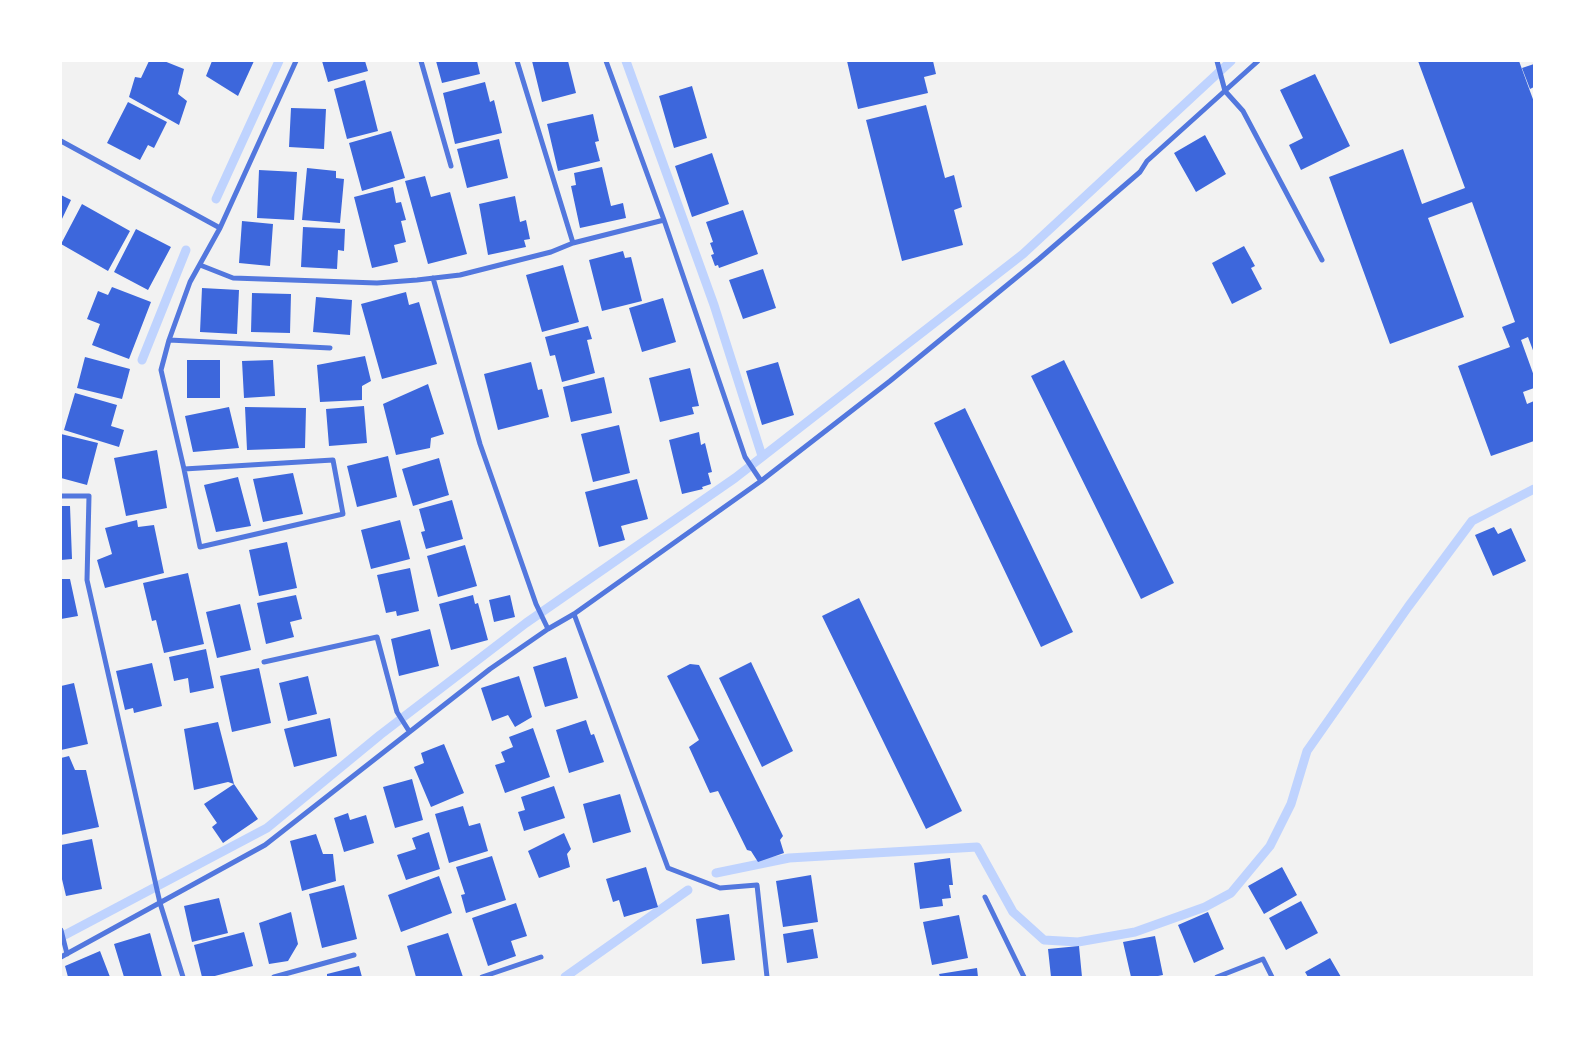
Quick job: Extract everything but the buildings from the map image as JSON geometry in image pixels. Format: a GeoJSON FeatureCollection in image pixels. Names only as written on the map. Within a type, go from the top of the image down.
{"type":"FeatureCollection","features":[{"type":"Feature","properties":{"kind":"street"},"geometry":{"type":"LineString","coordinates":[[184,469],[333,460],[343,514],[200,547],[161,370],[168,340],[190,282],[220,228],[296,61]]}},
{"type":"Feature","properties":{"kind":"street"},"geometry":{"type":"LineString","coordinates":[[421,61],[451,166]]}},
{"type":"Feature","properties":{"kind":"street"},"geometry":{"type":"LineString","coordinates":[[517,61],[573,243]]}},
{"type":"Feature","properties":{"kind":"street"},"geometry":{"type":"LineString","coordinates":[[606,61],[664,220],[745,457],[761,481]]}},
{"type":"Feature","properties":{"kind":"street"},"geometry":{"type":"LineString","coordinates":[[61,930],[64,956],[265,845],[490,669],[548,629],[574,614],[761,481],[890,381],[1039,259],[1140,172],[1147,161],[1258,61]]}},
{"type":"Feature","properties":{"kind":"street"},"geometry":{"type":"LineString","coordinates":[[1217,62],[1225,89],[1243,111],[1322,260]]}},
{"type":"Feature","properties":{"kind":"street"},"geometry":{"type":"LineString","coordinates":[[61,141],[220,228]]}},
{"type":"Feature","properties":{"kind":"street"},"geometry":{"type":"LineString","coordinates":[[200,265],[233,278],[377,283],[433,278],[470,273],[551,252],[573,243],[664,220]]}},
{"type":"Feature","properties":{"kind":"street"},"geometry":{"type":"LineString","coordinates":[[433,278],[480,444],[536,604],[548,629]]}},
{"type":"Feature","properties":{"kind":"street"},"geometry":{"type":"LineString","coordinates":[[168,340],[330,348]]}},
{"type":"Feature","properties":{"kind":"street"},"geometry":{"type":"LineString","coordinates":[[61,496],[88,496],[87,580],[160,903],[183,977]]}},
{"type":"Feature","properties":{"kind":"street"},"geometry":{"type":"LineString","coordinates":[[574,614],[668,868],[720,888],[756,885],[767,977]]}},
{"type":"Feature","properties":{"kind":"street"},"geometry":{"type":"LineString","coordinates":[[264,662],[377,637],[397,712],[409,732]]}},
{"type":"Feature","properties":{"kind":"street"},"geometry":{"type":"LineString","coordinates":[[985,897],[1024,977]]}},
{"type":"Feature","properties":{"kind":"street"},"geometry":{"type":"LineString","coordinates":[[274,977],[354,955]]}},
{"type":"Feature","properties":{"kind":"street"},"geometry":{"type":"LineString","coordinates":[[482,977],[541,957]]}},
{"type":"Feature","properties":{"kind":"street"},"geometry":{"type":"LineString","coordinates":[[1217,977],[1263,959],[1272,977]]}},
{"type":"Feature","properties":{"kind":"waterway"},"geometry":{"type":"LineString","coordinates":[[216,199],[279,61]]}},
{"type":"Feature","properties":{"kind":"waterway"},"geometry":{"type":"LineString","coordinates":[[626,61],[714,305],[762,456]]}},
{"type":"Feature","properties":{"kind":"waterway"},"geometry":{"type":"LineString","coordinates":[[61,937],[267,828],[380,735],[526,623],[735,478],[1023,254],[1231,61]]}},
{"type":"Feature","properties":{"kind":"waterway"},"geometry":{"type":"LineString","coordinates":[[142,360],[186,250]]}},
{"type":"Feature","properties":{"kind":"waterway"},"geometry":{"type":"LineString","coordinates":[[716,873],[789,858],[977,847],[1013,912],[1044,940],[1078,942],[1135,932],[1205,907],[1231,893],[1270,846],[1291,804],[1307,751],[1408,607],[1472,521],[1534,489]]}},
{"type":"Feature","properties":{"kind":"waterway"},"geometry":{"type":"LineString","coordinates":[[565,977],[688,890]]}}]}
